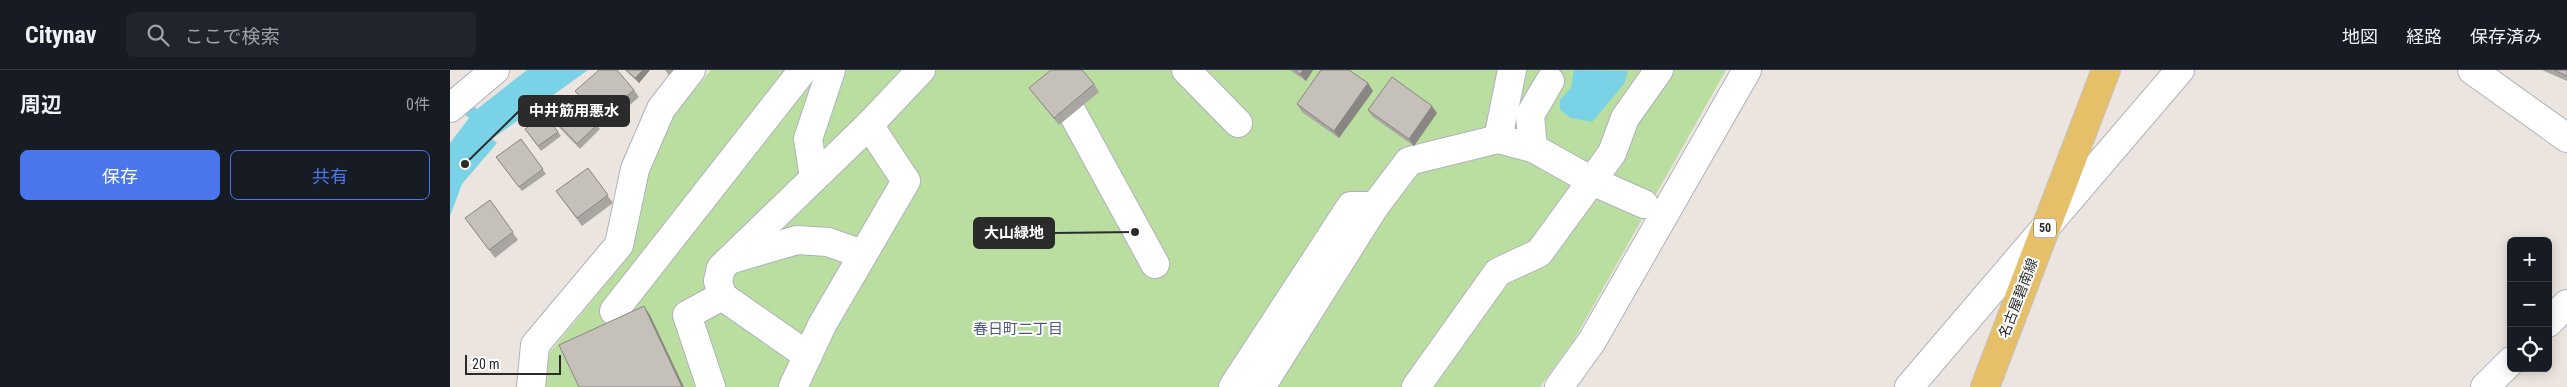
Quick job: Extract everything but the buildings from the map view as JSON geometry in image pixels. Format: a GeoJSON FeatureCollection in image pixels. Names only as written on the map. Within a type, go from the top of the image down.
{"type":"FeatureCollection","features":[{"type":"Feature","properties":{"kind":"main road","name":"名古屋碧南線"},"geometry":{"type":"LineString","coordinates":[[1985,387],[2106,70]]}},
{"type":"Feature","properties":{"kind":"street"},"geometry":{"type":"LineString","coordinates":[[450,108],[495,70]]}},
{"type":"Feature","properties":{"kind":"street"},"geometry":{"type":"LineString","coordinates":[[531,387],[535,345],[619,244],[635,169],[661,109],[691,70]]}},
{"type":"Feature","properties":{"kind":"street"},"geometry":{"type":"LineString","coordinates":[[614,311],[804,70]]}},
{"type":"Feature","properties":{"kind":"street"},"geometry":{"type":"LineString","coordinates":[[814,177],[808,139],[831,70]]}},
{"type":"Feature","properties":{"kind":"street"},"geometry":{"type":"LineString","coordinates":[[808,356],[722,296],[718,281],[721,268],[732,259],[760,228],[869,125],[921,70]]}},
{"type":"Feature","properties":{"kind":"street"},"geometry":{"type":"LineString","coordinates":[[1186,70],[1238,124]]}},
{"type":"Feature","properties":{"kind":"street"},"geometry":{"type":"LineString","coordinates":[[1498,139],[1512,70]]}},
{"type":"Feature","properties":{"kind":"street"},"geometry":{"type":"LineString","coordinates":[[1416,387],[1498,272],[1539,253],[1612,153],[1626,118],[1659,70]]}},
{"type":"Feature","properties":{"kind":"street"},"geometry":{"type":"LineString","coordinates":[[1559,387],[1592,341],[1747,70]]}},
{"type":"Feature","properties":{"kind":"street"},"geometry":{"type":"LineString","coordinates":[[1909,387],[2046,224],[2180,70]]}},
{"type":"Feature","properties":{"kind":"street"},"geometry":{"type":"LineString","coordinates":[[2472,70],[2567,138]]}},
{"type":"Feature","properties":{"kind":"street"},"geometry":{"type":"LineString","coordinates":[[1533,148],[1530,115],[1550,75]]}},
{"type":"Feature","properties":{"kind":"street"},"geometry":{"type":"LineString","coordinates":[[1073,114],[1155,264]]}},
{"type":"Feature","properties":{"kind":"street"},"geometry":{"type":"LineString","coordinates":[[793,387],[822,325],[906,181],[869,125]]}},
{"type":"Feature","properties":{"kind":"street"},"geometry":{"type":"LineString","coordinates":[[1261,387],[1374,206],[1409,161],[1498,139],[1533,148],[1592,181],[1644,204]]}},
{"type":"Feature","properties":{"kind":"street"},"geometry":{"type":"LineString","coordinates":[[1233,387],[1351,206],[1374,206]]}},
{"type":"Feature","properties":{"kind":"street"},"geometry":{"type":"LineString","coordinates":[[732,259],[797,240],[828,242],[862,254]]}},
{"type":"Feature","properties":{"kind":"street"},"geometry":{"type":"LineString","coordinates":[[711,387],[687,315],[722,296]]}},
{"type":"Feature","properties":{"kind":"street"},"geometry":{"type":"LineString","coordinates":[[2552,319],[2567,304]]}},
{"type":"Feature","properties":{"kind":"street"},"geometry":{"type":"LineString","coordinates":[[2490,385],[2507,366]]}},
{"type":"Feature","properties":{"kind":"green space"},"geometry":{"type":"Polygon","coordinates":[[[711,70],[1726,70],[1574,340],[1540,387],[544,387],[543,383],[550,352],[629,256],[650,160],[673,117],[711,70]]]}},
{"type":"Feature","properties":{"kind":"water"},"geometry":{"type":"Polygon","coordinates":[[[527,70],[588,70],[492,139],[497,143],[462,184],[450,216],[450,143],[469,118],[464,114],[472,105],[477,109],[527,70]]]}},
{"type":"Feature","properties":{"kind":"water"},"geometry":{"type":"Polygon","coordinates":[[[1574,70],[1628,71],[1624,84],[1592,122],[1571,118],[1560,110],[1560,100],[1571,88],[1574,70]]]}},
{"type":"Feature","properties":{"kind":"place","name":"中井筋用悪水"},"geometry":{"type":"Point","coordinates":[465,164]}},
{"type":"Feature","properties":{"kind":"place","name":"大山緑地"},"geometry":{"type":"Point","coordinates":[1135,232]}},
{"type":"Feature","properties":{"kind":"district","name":"春日町二丁目"},"geometry":{"type":"Point","coordinates":[1018,329]}}]}
